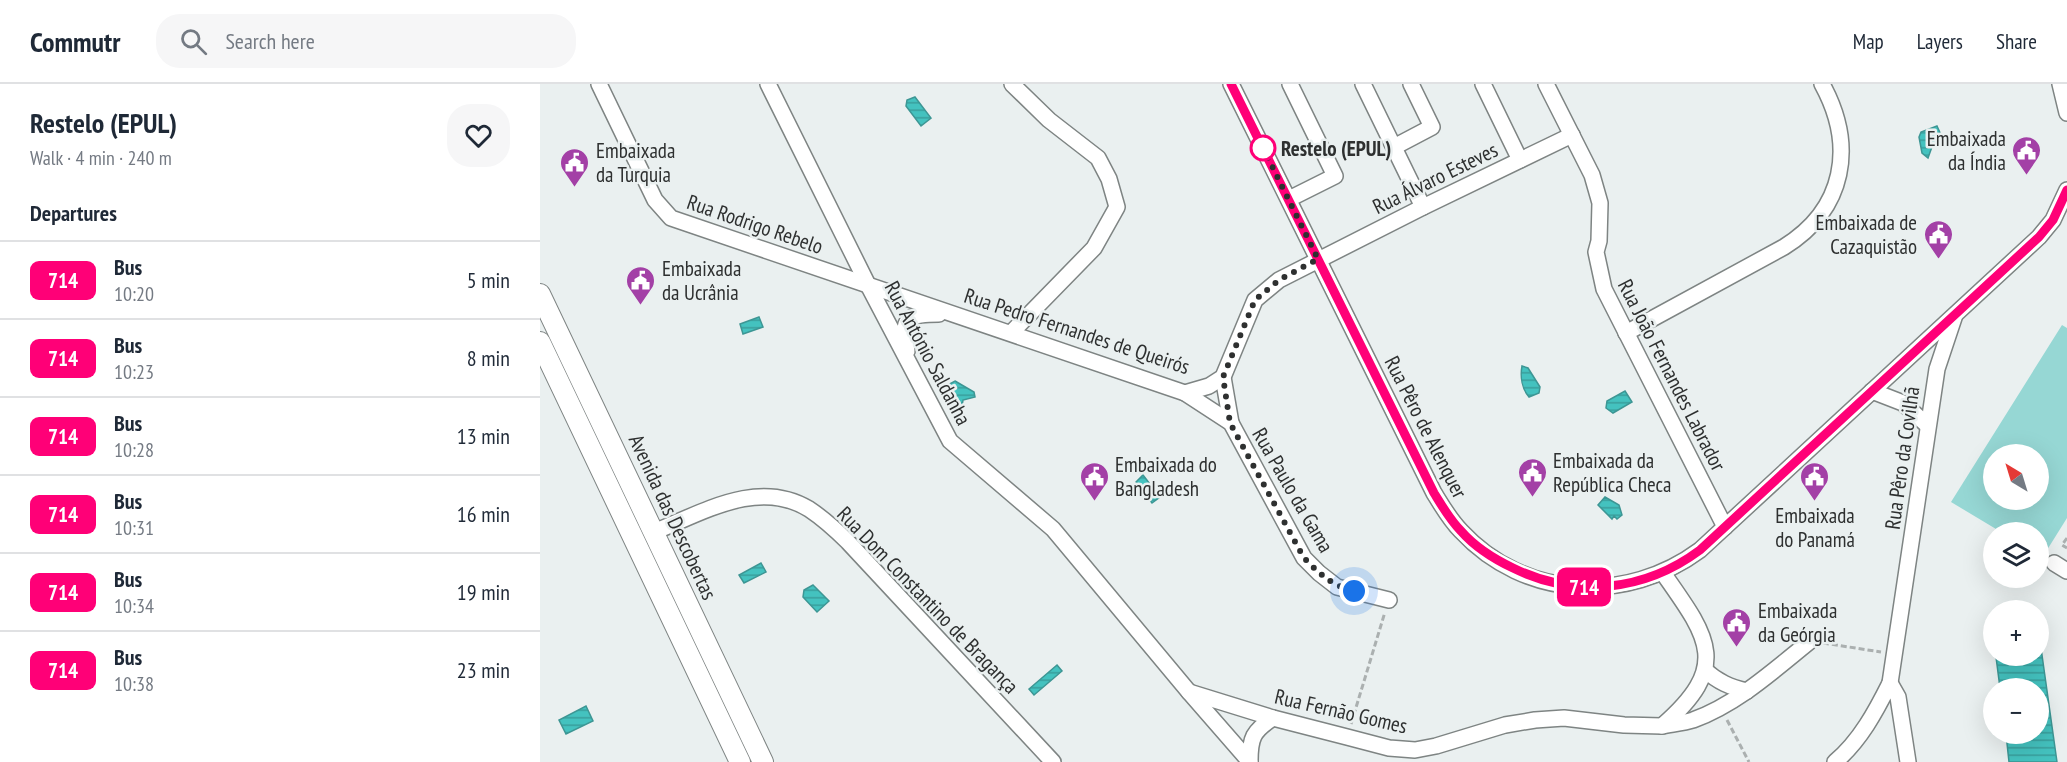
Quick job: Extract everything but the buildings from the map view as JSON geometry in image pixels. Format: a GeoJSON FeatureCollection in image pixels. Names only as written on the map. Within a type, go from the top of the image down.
{"type":"FeatureCollection","features":[{"type":"Feature","properties":{"kind":"main road","name":"Avenida das Descobertas"},"geometry":{"type":"LineString","coordinates":[[540,294],[763,762]]}},
{"type":"Feature","properties":{"kind":"main road","name":"Avenida das Descobertas"},"geometry":{"type":"LineString","coordinates":[[540,342],[740,762]]}},
{"type":"Feature","properties":{"kind":"street","name":"Rua Rodrigo Rebelo"},"geometry":{"type":"LineString","coordinates":[[598,84],[655,200],[671,218],[868,285]]}},
{"type":"Feature","properties":{"kind":"street","name":"Rua António Saldanha"},"geometry":{"type":"LineString","coordinates":[[768,84],[868,285],[950,441],[1053,529],[1250,762]]}},
{"type":"Feature","properties":{"kind":"street"},"geometry":{"type":"LineString","coordinates":[[1011,333],[1094,248],[1117,207],[1109,179],[1098,158],[1049,120],[1012,84]]}},
{"type":"Feature","properties":{"kind":"street","name":"Rua Pêro de Alenquer"},"geometry":{"type":"LineString","coordinates":[[1232,84],[1434,493],[1461,531],[1496,560],[1542,581],[1573,587],[1613,586],[1634,583],[1663,573],[1684,562],[1700,550],[1954,315]]}},
{"type":"Feature","properties":{"kind":"street"},"geometry":{"type":"LineString","coordinates":[[1289,199],[1335,176],[1290,84]]}},
{"type":"Feature","properties":{"kind":"street"},"geometry":{"type":"LineString","coordinates":[[1363,84],[1423,207]]}},
{"type":"Feature","properties":{"kind":"street"},"geometry":{"type":"LineString","coordinates":[[1394,147],[1432,127],[1411,84]]}},
{"type":"Feature","properties":{"kind":"street"},"geometry":{"type":"LineString","coordinates":[[1483,84],[1520,160]]}},
{"type":"Feature","properties":{"kind":"street","name":"Rua João Fernandes Labrador"},"geometry":{"type":"LineString","coordinates":[[1546,84],[1592,175],[1600,203],[1599,241],[1596,252],[1600,277],[1609,300],[1725,526]]}},
{"type":"Feature","properties":{"kind":"street"},"geometry":{"type":"LineString","coordinates":[[1626,333],[1784,247],[1818,219],[1838,180],[1842,151],[1835,108],[1822,84]]}},
{"type":"Feature","properties":{"kind":"street"},"geometry":{"type":"LineString","coordinates":[[2060,84],[2067,113]]}},
{"type":"Feature","properties":{"kind":"street","name":"Rua Álvaro Esteves"},"geometry":{"type":"LineString","coordinates":[[1318,259],[1572,135]]}},
{"type":"Feature","properties":{"kind":"street","name":"Rua Pêro da Covilhã"},"geometry":{"type":"LineString","coordinates":[[1835,762],[1846,753],[1866,726],[1890,683],[1927,425],[1937,369],[1954,315],[2039,237],[2053,220],[2067,190]]}},
{"type":"Feature","properties":{"kind":"street"},"geometry":{"type":"LineString","coordinates":[[1223,377],[1255,300],[1279,280],[1318,259]]}},
{"type":"Feature","properties":{"kind":"street","name":"Rua Pedro Fernandes de Queirós"},"geometry":{"type":"LineString","coordinates":[[868,285],[1185,393],[1209,386],[1223,377]]}},
{"type":"Feature","properties":{"kind":"street"},"geometry":{"type":"LineString","coordinates":[[910,366],[903,331],[907,321],[917,314],[954,314]]}},
{"type":"Feature","properties":{"kind":"street","name":"Rua Paulo da Gama"},"geometry":{"type":"LineString","coordinates":[[1223,377],[1230,423],[1304,558],[1318,573],[1337,587],[1389,600]]}},
{"type":"Feature","properties":{"kind":"street"},"geometry":{"type":"LineString","coordinates":[[1872,391],[1903,403],[1927,425]]}},
{"type":"Feature","properties":{"kind":"street","name":"Rua Paulo da Gama"},"geometry":{"type":"LineString","coordinates":[[1185,393],[1230,423]]}},
{"type":"Feature","properties":{"kind":"street","name":"Rua Dom Constantino de Bragança"},"geometry":{"type":"LineString","coordinates":[[654,532],[726,502],[748,497],[764,496],[807,508],[848,542],[1053,762]]}},
{"type":"Feature","properties":{"kind":"street"},"geometry":{"type":"LineString","coordinates":[[1662,726],[1684,706],[1697,689],[1705,670],[1705,645],[1696,621],[1663,573]]}},
{"type":"Feature","properties":{"kind":"street","name":"Rua Fernão Gomes"},"geometry":{"type":"LineString","coordinates":[[1189,692],[1273,718],[1389,748],[1415,750],[1505,725],[1535,720],[1564,718],[1624,725],[1662,726],[1692,720],[1721,708],[1747,691],[1809,642]]}},
{"type":"Feature","properties":{"kind":"street"},"geometry":{"type":"LineString","coordinates":[[1705,670],[1717,680],[1747,691]]}},
{"type":"Feature","properties":{"kind":"street"},"geometry":{"type":"LineString","coordinates":[[1890,683],[1898,697],[1908,762]]}},
{"type":"Feature","properties":{"kind":"street"},"geometry":{"type":"LineString","coordinates":[[1250,762],[1250,742],[1258,727],[1273,718]]}},
{"type":"Feature","properties":{"kind":"path"},"geometry":{"type":"LineString","coordinates":[[2067,538],[2062,545],[2067,548]]}},
{"type":"Feature","properties":{"kind":"path"},"geometry":{"type":"LineString","coordinates":[[1354,713],[1381,625]]}},
{"type":"Feature","properties":{"kind":"path"},"geometry":{"type":"LineString","coordinates":[[1826,643],[1895,654]]}},
{"type":"Feature","properties":{"kind":"path"},"geometry":{"type":"LineString","coordinates":[[1721,708],[1749,762]]}},
{"type":"Feature","properties":{"kind":"shaded area"},"geometry":{"type":"Polygon","coordinates":[[[915,97],[931,118],[921,126],[906,106],[907,100],[915,97]]]}},
{"type":"Feature","properties":{"kind":"shaded area"},"geometry":{"type":"Polygon","coordinates":[[[1937,126],[1942,137],[1940,144],[1933,144],[1928,158],[1922,153],[1919,137],[1921,132],[1937,126]]]}},
{"type":"Feature","properties":{"kind":"shaded area"},"geometry":{"type":"Polygon","coordinates":[[[759,317],[763,327],[743,334],[740,324],[759,317]]]}},
{"type":"Feature","properties":{"kind":"shaded area"},"geometry":{"type":"Polygon","coordinates":[[[2062,325],[2067,328],[2067,518],[2049,547],[2049,522],[1984,522],[1951,502],[1983,451],[1983,510],[2049,510],[2049,444],[1987,444],[2062,325]]]}},
{"type":"Feature","properties":{"kind":"shaded area"},"geometry":{"type":"Polygon","coordinates":[[[1522,366],[1528,368],[1540,387],[1539,393],[1529,397],[1527,394],[1522,383],[1522,366]]]}},
{"type":"Feature","properties":{"kind":"shaded area"},"geometry":{"type":"Polygon","coordinates":[[[955,381],[974,392],[975,397],[963,400],[962,407],[956,404],[954,398],[944,387],[955,381]]]}},
{"type":"Feature","properties":{"kind":"shaded area"},"geometry":{"type":"Polygon","coordinates":[[[1625,391],[1632,402],[1613,413],[1606,408],[1607,401],[1625,391]]]}},
{"type":"Feature","properties":{"kind":"shaded area"},"geometry":{"type":"Polygon","coordinates":[[[1143,475],[1160,497],[1152,503],[1136,482],[1143,475]]]}},
{"type":"Feature","properties":{"kind":"shaded area"},"geometry":{"type":"Polygon","coordinates":[[[1605,497],[1619,505],[1622,515],[1617,519],[1614,516],[1612,519],[1598,505],[1605,497]]]}},
{"type":"Feature","properties":{"kind":"shaded area"},"geometry":{"type":"Polygon","coordinates":[[[761,563],[766,572],[744,583],[739,575],[761,563]]]}},
{"type":"Feature","properties":{"kind":"shaded area"},"geometry":{"type":"Polygon","coordinates":[[[813,585],[829,601],[817,612],[803,597],[804,590],[813,585]]]}},
{"type":"Feature","properties":{"kind":"shaded area"},"geometry":{"type":"Polygon","coordinates":[[[1057,665],[1062,671],[1034,695],[1029,689],[1057,665]]]}},
{"type":"Feature","properties":{"kind":"shaded area"},"geometry":{"type":"Polygon","coordinates":[[[1997,666],[2044,666],[2045,678],[1999,678],[1997,666]]]}},
{"type":"Feature","properties":{"kind":"shaded area"},"geometry":{"type":"Polygon","coordinates":[[[2049,705],[2057,762],[2009,762],[2007,744],[2049,744],[2049,705]]]}},
{"type":"Feature","properties":{"kind":"shaded area"},"geometry":{"type":"Polygon","coordinates":[[[586,706],[593,721],[566,734],[559,720],[586,706]]]}},
{"type":"Feature","properties":{"kind":"bus line","name":"714"},"geometry":{"type":"LineString","coordinates":[[1231,84],[1445,512],[1461,531],[1496,560],[1542,581],[1573,587],[1603,588],[1634,583],[1663,573],[1700,550],[2039,237],[2053,220],[2067,190]]}},
{"type":"Feature","properties":{"kind":"place","name":"Restelo (EPUL)"},"geometry":{"type":"Point","coordinates":[1263,148]}},
{"type":"Feature","properties":{"kind":"place","name":"Embaixada da Índia"},"geometry":{"type":"Point","coordinates":[2027,176]}},
{"type":"Feature","properties":{"kind":"place","name":"Embaixada da Turquia"},"geometry":{"type":"Point","coordinates":[575,188]}},
{"type":"Feature","properties":{"kind":"place","name":"Embaixada de Cazaquistão"},"geometry":{"type":"Point","coordinates":[1938,260]}},
{"type":"Feature","properties":{"kind":"place","name":"Embaixada da Ucrânia"},"geometry":{"type":"Point","coordinates":[641,306]}},
{"type":"Feature","properties":{"kind":"place","name":"Embaixada da República Checa"},"geometry":{"type":"Point","coordinates":[1532,498]}},
{"type":"Feature","properties":{"kind":"place","name":"Embaixada do Bangladesh"},"geometry":{"type":"Point","coordinates":[1094,502]}},
{"type":"Feature","properties":{"kind":"place","name":"Embaixada do Panamá"},"geometry":{"type":"Point","coordinates":[1815,502]}},
{"type":"Feature","properties":{"kind":"place","name":"Embaixada da Geórgia"},"geometry":{"type":"Point","coordinates":[1737,648]}},
{"type":"Feature","properties":{"kind":"route"},"geometry":{"type":"LineString","coordinates":[[1263,148],[1318,259],[1279,280],[1255,300],[1223,377],[1230,423],[1304,558],[1318,573],[1337,587],[1354,591]]}}]}
